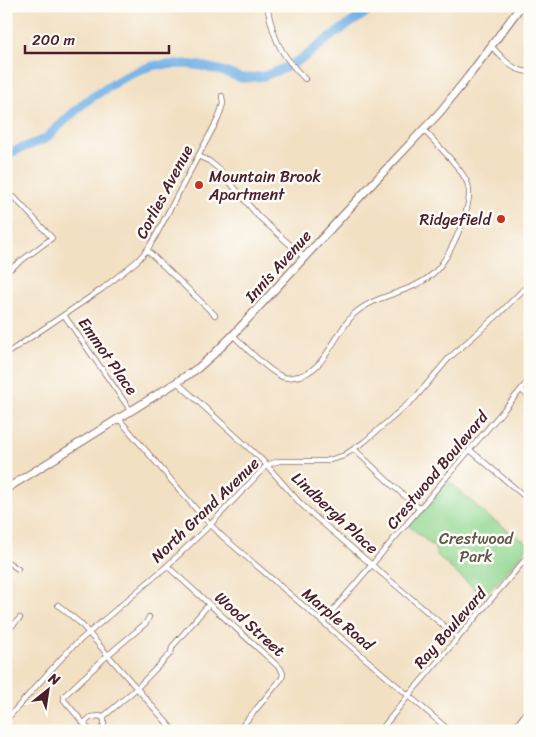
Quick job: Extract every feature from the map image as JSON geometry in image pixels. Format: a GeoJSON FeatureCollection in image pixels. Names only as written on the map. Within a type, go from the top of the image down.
{"type":"FeatureCollection","features":[{"type":"Feature","properties":{"kind":"main road","name":"Innis Avenue"},"geometry":{"type":"LineString","coordinates":[[6,489],[177,382],[198,368],[215,353],[454,95],[521,6]]}},
{"type":"Feature","properties":{"kind":"main road"},"geometry":{"type":"LineString","coordinates":[[514,731],[527,721],[530,708]]}},
{"type":"Feature","properties":{"kind":"street"},"geometry":{"type":"LineString","coordinates":[[267,6],[277,44],[294,68],[305,78]]}},
{"type":"Feature","properties":{"kind":"street"},"geometry":{"type":"LineString","coordinates":[[491,46],[515,69],[530,72]]}},
{"type":"Feature","properties":{"kind":"street","name":"Corlies Avenue"},"geometry":{"type":"LineString","coordinates":[[6,354],[102,289],[137,261],[147,250],[222,111],[222,96]]}},
{"type":"Feature","properties":{"kind":"street"},"geometry":{"type":"LineString","coordinates":[[233,335],[278,375],[291,378],[307,374],[318,366],[342,328],[356,313],[374,301],[417,284],[432,274],[439,266],[457,235],[466,210],[469,193],[465,177],[423,130]]}},
{"type":"Feature","properties":{"kind":"street"},"geometry":{"type":"LineString","coordinates":[[198,156],[209,161],[219,169],[258,216],[304,258]]}},
{"type":"Feature","properties":{"kind":"street"},"geometry":{"type":"LineString","coordinates":[[6,201],[14,197],[52,238],[6,272]]}},
{"type":"Feature","properties":{"kind":"street"},"geometry":{"type":"LineString","coordinates":[[147,250],[215,315]]}},
{"type":"Feature","properties":{"kind":"street","name":"North Grand Avenue"},"geometry":{"type":"LineString","coordinates":[[6,720],[71,648],[167,566],[210,525],[267,465],[279,461],[326,461],[343,456],[354,449],[391,420],[414,398],[449,358],[500,313],[530,283]]}},
{"type":"Feature","properties":{"kind":"street","name":"Emmot Place"},"geometry":{"type":"LineString","coordinates":[[64,315],[131,411]]}},
{"type":"Feature","properties":{"kind":"street","name":"Crestwood Boulevard"},"geometry":{"type":"LineString","coordinates":[[323,622],[530,379]]}},
{"type":"Feature","properties":{"kind":"street","name":"Lindbergh Place"},"geometry":{"type":"LineString","coordinates":[[177,382],[267,465],[300,503],[458,638]]}},
{"type":"Feature","properties":{"kind":"street"},"geometry":{"type":"LineString","coordinates":[[521,390],[530,398]]}},
{"type":"Feature","properties":{"kind":"street","name":"Marple Road"},"geometry":{"type":"LineString","coordinates":[[119,418],[210,525],[450,731]]}},
{"type":"Feature","properties":{"kind":"street"},"geometry":{"type":"LineString","coordinates":[[354,449],[420,509]]}},
{"type":"Feature","properties":{"kind":"street"},"geometry":{"type":"LineString","coordinates":[[470,450],[530,501]]}},
{"type":"Feature","properties":{"kind":"street","name":"Ray Boulevard"},"geometry":{"type":"LineString","coordinates":[[380,731],[408,695],[530,554]]}},
{"type":"Feature","properties":{"kind":"street"},"geometry":{"type":"LineString","coordinates":[[6,561],[18,569]]}},
{"type":"Feature","properties":{"kind":"street","name":"Wood Street"},"geometry":{"type":"LineString","coordinates":[[167,566],[281,669],[282,678],[238,731]]}},
{"type":"Feature","properties":{"kind":"street"},"geometry":{"type":"LineString","coordinates":[[103,717],[136,688],[170,653],[172,647],[209,604]]}},
{"type":"Feature","properties":{"kind":"street"},"geometry":{"type":"LineString","coordinates":[[58,605],[80,623],[174,731]]}},
{"type":"Feature","properties":{"kind":"street"},"geometry":{"type":"LineString","coordinates":[[90,731],[64,700],[64,696],[146,623],[149,617]]}},
{"type":"Feature","properties":{"kind":"street"},"geometry":{"type":"LineString","coordinates":[[6,632],[20,618]]}},
{"type":"Feature","properties":{"kind":"street"},"geometry":{"type":"LineString","coordinates":[[84,723],[91,717],[103,717]]}},
{"type":"Feature","properties":{"kind":"street"},"geometry":{"type":"LineString","coordinates":[[101,731],[104,724],[103,717]]}},
{"type":"Feature","properties":{"kind":"street"},"geometry":{"type":"LineString","coordinates":[[163,731],[169,726]]}},
{"type":"Feature","properties":{"kind":"green space","name":"Crestwood Park"},"geometry":{"type":"Polygon","coordinates":[[[447,480],[489,517],[530,545],[484,597],[446,564],[437,555],[435,548],[408,525],[447,480]]]}},
{"type":"Feature","properties":{"kind":"waterway"},"geometry":{"type":"LineString","coordinates":[[6,155],[46,138],[85,102],[119,80],[142,69],[156,65],[185,64],[222,71],[241,78],[264,76],[285,68],[306,56],[330,37],[376,6]]}},
{"type":"Feature","properties":{"kind":"place","name":"Mountain Brook Apartment"},"geometry":{"type":"Point","coordinates":[199,185]}},
{"type":"Feature","properties":{"kind":"place","name":"Ridgefield"},"geometry":{"type":"Point","coordinates":[501,219]}}]}
